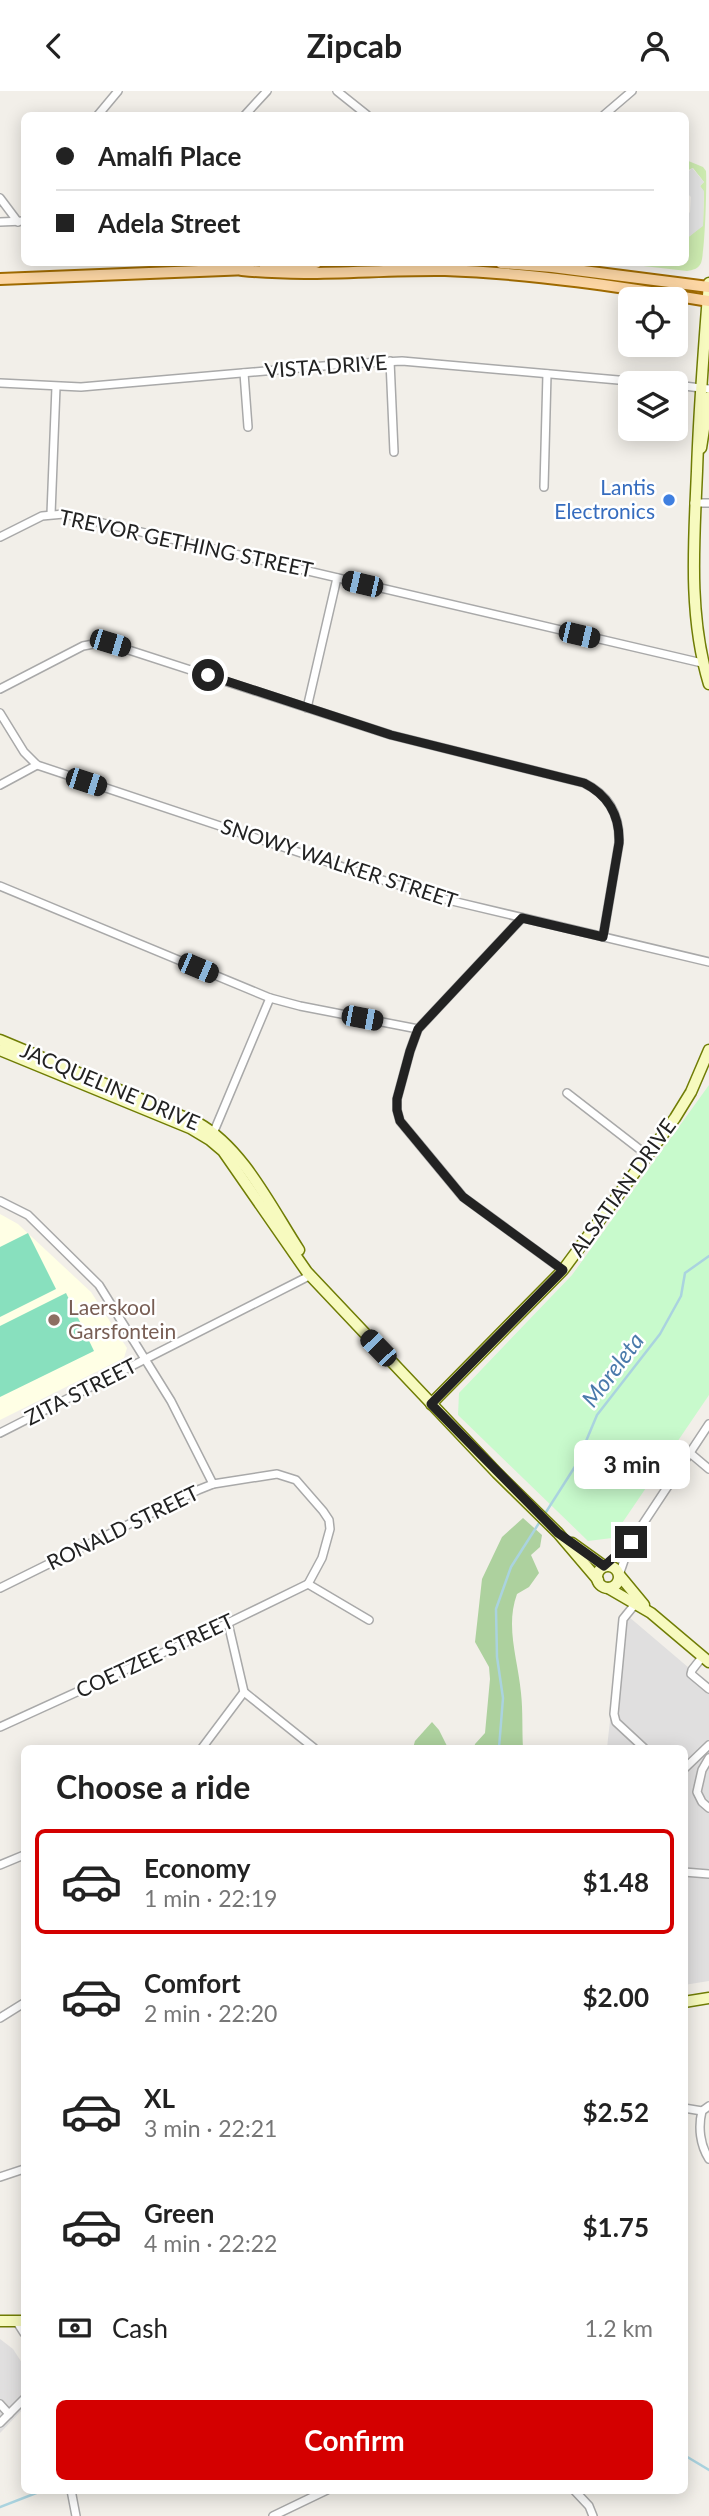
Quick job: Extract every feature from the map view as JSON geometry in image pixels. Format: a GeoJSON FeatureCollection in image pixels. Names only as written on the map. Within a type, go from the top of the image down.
{"type":"FeatureCollection","features":[{"type":"Feature","properties":{"kind":"main road"},"geometry":{"type":"LineString","coordinates":[[0,279],[284,266]]}},
{"type":"Feature","properties":{"kind":"main road"},"geometry":{"type":"LineString","coordinates":[[539,266],[709,286]]}},
{"type":"Feature","properties":{"kind":"main road"},"geometry":{"type":"LineString","coordinates":[[242,270],[485,272],[606,285],[708,301]]}},
{"type":"Feature","properties":{"kind":"street"},"geometry":{"type":"LineString","coordinates":[[100,112],[118,91]]}},
{"type":"Feature","properties":{"kind":"street"},"geometry":{"type":"LineString","coordinates":[[248,112],[267,91]]}},
{"type":"Feature","properties":{"kind":"street"},"geometry":{"type":"LineString","coordinates":[[337,91],[363,112]]}},
{"type":"Feature","properties":{"kind":"street"},"geometry":{"type":"LineString","coordinates":[[608,112],[632,91]]}},
{"type":"Feature","properties":{"kind":"street"},"geometry":{"type":"LineString","coordinates":[[0,198],[21,222]]}},
{"type":"Feature","properties":{"kind":"street"},"geometry":{"type":"LineString","coordinates":[[0,222],[21,222]]}},
{"type":"Feature","properties":{"kind":"street"},"geometry":{"type":"LineString","coordinates":[[709,286],[694,503],[694,594],[702,663],[709,684]]}},
{"type":"Feature","properties":{"kind":"street"},"geometry":{"type":"LineString","coordinates":[[390,362],[394,452]]}},
{"type":"Feature","properties":{"kind":"street","name":"VISTA DRIVE"},"geometry":{"type":"LineString","coordinates":[[0,383],[56,387],[94,386],[390,362],[618,380]]}},
{"type":"Feature","properties":{"kind":"street"},"geometry":{"type":"LineString","coordinates":[[244,373],[248,427]]}},
{"type":"Feature","properties":{"kind":"street"},"geometry":{"type":"LineString","coordinates":[[544,487],[547,375]]}},
{"type":"Feature","properties":{"kind":"street"},"geometry":{"type":"LineString","coordinates":[[51,514],[56,387]]}},
{"type":"Feature","properties":{"kind":"street"},"geometry":{"type":"LineString","coordinates":[[697,469],[709,397]]}},
{"type":"Feature","properties":{"kind":"street"},"geometry":{"type":"LineString","coordinates":[[694,503],[709,503]]}},
{"type":"Feature","properties":{"kind":"street","name":"TREVOR GETHING STREET"},"geometry":{"type":"LineString","coordinates":[[0,537],[51,514],[79,516],[702,663]]}},
{"type":"Feature","properties":{"kind":"street"},"geometry":{"type":"LineString","coordinates":[[307,708],[337,578]]}},
{"type":"Feature","properties":{"kind":"street"},"geometry":{"type":"LineString","coordinates":[[0,689],[83,646],[104,642],[418,743],[584,783],[598,791],[615,814],[619,836],[603,937]]}},
{"type":"Feature","properties":{"kind":"street"},"geometry":{"type":"LineString","coordinates":[[0,713],[24,752],[37,765],[0,785]]}},
{"type":"Feature","properties":{"kind":"street","name":"SNOWY WALKER STREET"},"geometry":{"type":"LineString","coordinates":[[37,765],[448,900],[709,962]]}},
{"type":"Feature","properties":{"kind":"street"},"geometry":{"type":"LineString","coordinates":[[0,886],[270,998],[418,1029]]}},
{"type":"Feature","properties":{"kind":"street"},"geometry":{"type":"LineString","coordinates":[[522,918],[418,1029],[397,1099],[397,1110],[400,1121],[463,1197],[563,1270]]}},
{"type":"Feature","properties":{"kind":"street"},"geometry":{"type":"LineString","coordinates":[[212,1136],[270,998]]}},
{"type":"Feature","properties":{"kind":"street","name":"JACQUELINE DRIVE"},"geometry":{"type":"LineString","coordinates":[[0,1040],[198,1123],[232,1150],[309,1266],[311,1275],[527,1504],[558,1533],[605,1566]]}},
{"type":"Feature","properties":{"kind":"street","name":"JACQUELINE DRIVE"},"geometry":{"type":"LineString","coordinates":[[0,1049],[212,1136]]}},
{"type":"Feature","properties":{"kind":"street","name":"ALSATIAN DRIVE"},"geometry":{"type":"LineString","coordinates":[[431,1404],[563,1270],[685,1103],[709,1050]]}},
{"type":"Feature","properties":{"kind":"street"},"geometry":{"type":"LineString","coordinates":[[567,1093],[647,1155]]}},
{"type":"Feature","properties":{"kind":"street"},"geometry":{"type":"LineString","coordinates":[[0,1201],[28,1215],[92,1278],[122,1320],[171,1401],[213,1484]]}},
{"type":"Feature","properties":{"kind":"street","name":"ZITA STREET"},"geometry":{"type":"LineString","coordinates":[[0,1433],[311,1275]]}},
{"type":"Feature","properties":{"kind":"street"},"geometry":{"type":"LineString","coordinates":[[709,1424],[631,1542],[599,1570],[598,1580],[601,1586],[651,1613],[706,1659],[692,1670],[691,1674],[709,1689]]}},
{"type":"Feature","properties":{"kind":"street"},"geometry":{"type":"LineString","coordinates":[[690,1453],[709,1469]]}},
{"type":"Feature","properties":{"kind":"street","name":"RONALD STREET"},"geometry":{"type":"LineString","coordinates":[[0,1588],[213,1484],[285,1475],[296,1480],[310,1494],[329,1520],[330,1529],[322,1558],[309,1584]]}},
{"type":"Feature","properties":{"kind":"street","name":"JACQUELINE DRIVE"},"geometry":{"type":"LineString","coordinates":[[558,1533],[598,1580]]}},
{"type":"Feature","properties":{"kind":"street"},"geometry":{"type":"LineString","coordinates":[[608,1588],[615,1586],[631,1542]]}},
{"type":"Feature","properties":{"kind":"street"},"geometry":{"type":"LineString","coordinates":[[605,1566],[613,1567],[651,1613]]}},
{"type":"Feature","properties":{"kind":"street"},"geometry":{"type":"LineString","coordinates":[[309,1584],[369,1620]]}},
{"type":"Feature","properties":{"kind":"street","name":"COETZEE STREET"},"geometry":{"type":"LineString","coordinates":[[0,1727],[309,1584]]}},
{"type":"Feature","properties":{"kind":"street"},"geometry":{"type":"LineString","coordinates":[[636,1603],[623,1619],[614,1714],[616,1722],[641,1745]]}},
{"type":"Feature","properties":{"kind":"street"},"geometry":{"type":"LineString","coordinates":[[228,1623],[244,1692],[310,1745]]}},
{"type":"Feature","properties":{"kind":"street"},"geometry":{"type":"LineString","coordinates":[[204,1745],[244,1692]]}},
{"type":"Feature","properties":{"kind":"street"},"geometry":{"type":"LineString","coordinates":[[688,1765],[709,1745]]}},
{"type":"Feature","properties":{"kind":"street"},"geometry":{"type":"LineString","coordinates":[[709,1758],[702,1770],[697,1792],[709,1808]]}},
{"type":"Feature","properties":{"kind":"street"},"geometry":{"type":"LineString","coordinates":[[0,1865],[21,1856]]}},
{"type":"Feature","properties":{"kind":"street"},"geometry":{"type":"LineString","coordinates":[[688,1873],[709,1874]]}},
{"type":"Feature","properties":{"kind":"street"},"geometry":{"type":"LineString","coordinates":[[688,2001],[709,1998]]}},
{"type":"Feature","properties":{"kind":"street"},"geometry":{"type":"LineString","coordinates":[[0,2018],[21,2005]]}},
{"type":"Feature","properties":{"kind":"street"},"geometry":{"type":"LineString","coordinates":[[688,2108],[706,2109],[701,2137],[709,2158]]}},
{"type":"Feature","properties":{"kind":"street"},"geometry":{"type":"LineString","coordinates":[[0,2176],[21,2170]]}},
{"type":"Feature","properties":{"kind":"street"},"geometry":{"type":"LineString","coordinates":[[0,2321],[21,2322]]}},
{"type":"Feature","properties":{"kind":"street"},"geometry":{"type":"LineString","coordinates":[[0,2423],[21,2402]]}},
{"type":"Feature","properties":{"kind":"street"},"geometry":{"type":"LineString","coordinates":[[0,2404],[9,2414]]}},
{"type":"Feature","properties":{"kind":"street"},"geometry":{"type":"LineString","coordinates":[[72,2494],[76,2516]]}},
{"type":"Feature","properties":{"kind":"street"},"geometry":{"type":"LineString","coordinates":[[273,2516],[319,2494]]}},
{"type":"Feature","properties":{"kind":"street"},"geometry":{"type":"LineString","coordinates":[[578,2494],[593,2516]]}},
{"type":"Feature","properties":{"kind":"shaded area"},"geometry":{"type":"Polygon","coordinates":[[[692,168],[704,182],[700,186],[704,191],[703,226],[689,237],[691,197],[689,171],[692,168]]]}},
{"type":"Feature","properties":{"kind":"shaded area","name":"Laerskool Garsfontein"},"geometry":{"type":"Polygon","coordinates":[[[0,1214],[18,1224],[91,1292],[127,1348],[124,1358],[0,1420],[0,1214]]]}},
{"type":"Feature","properties":{"kind":"shaded area"},"geometry":{"type":"Polygon","coordinates":[[[622,1611],[709,1685],[709,1981],[688,1984],[688,1745],[607,1745],[622,1611]]]}},
{"type":"Feature","properties":{"kind":"shaded area"},"geometry":{"type":"Polygon","coordinates":[[[0,2339],[13,2349],[21,2361],[21,2411],[0,2433],[0,2339]]]}},
{"type":"Feature","properties":{"kind":"green space"},"geometry":{"type":"Polygon","coordinates":[[[689,161],[706,171],[705,233],[700,265],[687,271],[643,266],[689,266],[689,237],[703,225],[704,192],[700,186],[704,182],[693,168],[689,170],[689,161]]]}},
{"type":"Feature","properties":{"kind":"green space"},"geometry":{"type":"Polygon","coordinates":[[[709,1085],[709,1395],[612,1538],[588,1541],[458,1415],[459,1393],[572,1275],[709,1085]]]}},
{"type":"Feature","properties":{"kind":"green space"},"geometry":{"type":"Polygon","coordinates":[[[28,1233],[56,1289],[0,1317],[0,1247],[28,1233]]]}},
{"type":"Feature","properties":{"kind":"green space"},"geometry":{"type":"Polygon","coordinates":[[[66,1293],[94,1351],[0,1397],[0,1326],[66,1293]]]}},
{"type":"Feature","properties":{"kind":"green space"},"geometry":{"type":"Polygon","coordinates":[[[523,1518],[542,1535],[540,1547],[531,1555],[539,1573],[529,1587],[517,1594],[512,1619],[522,1700],[523,1745],[475,1745],[485,1733],[490,1679],[489,1667],[475,1642],[482,1579],[502,1537],[523,1518]]]}},
{"type":"Feature","properties":{"kind":"green space"},"geometry":{"type":"Polygon","coordinates":[[[432,1722],[446,1745],[414,1745],[432,1722]]]}},
{"type":"Feature","properties":{"kind":"waterway","name":"Moreleta"},"geometry":{"type":"LineString","coordinates":[[499,1745],[503,1698],[497,1657],[496,1609],[511,1567],[576,1465],[597,1415],[660,1334],[681,1296],[685,1273],[709,1256]]}},
{"type":"Feature","properties":{"kind":"waterway","name":"Moreleta"},"geometry":{"type":"LineString","coordinates":[[688,2457],[709,2470]]}},
{"type":"Feature","properties":{"kind":"waterway"},"geometry":{"type":"LineString","coordinates":[[0,2507],[34,2494]]}},
{"type":"Feature","properties":{"kind":"place","name":"Lantis Electronics"},"geometry":{"type":"Point","coordinates":[669,500]}},
{"type":"Feature","properties":{"kind":"place","name":"Laerskool Garsfontein"},"geometry":{"type":"Point","coordinates":[54,1320]}},
{"type":"Feature","properties":{"kind":"route"},"geometry":{"type":"LineString","coordinates":[[208,675],[418,743],[584,783],[604,796],[615,814],[619,843],[603,937],[522,918],[418,1029],[396,1105],[398,1116],[407,1131],[471,1205],[563,1270],[431,1404],[558,1533],[604,1566],[631,1542]]}}]}
